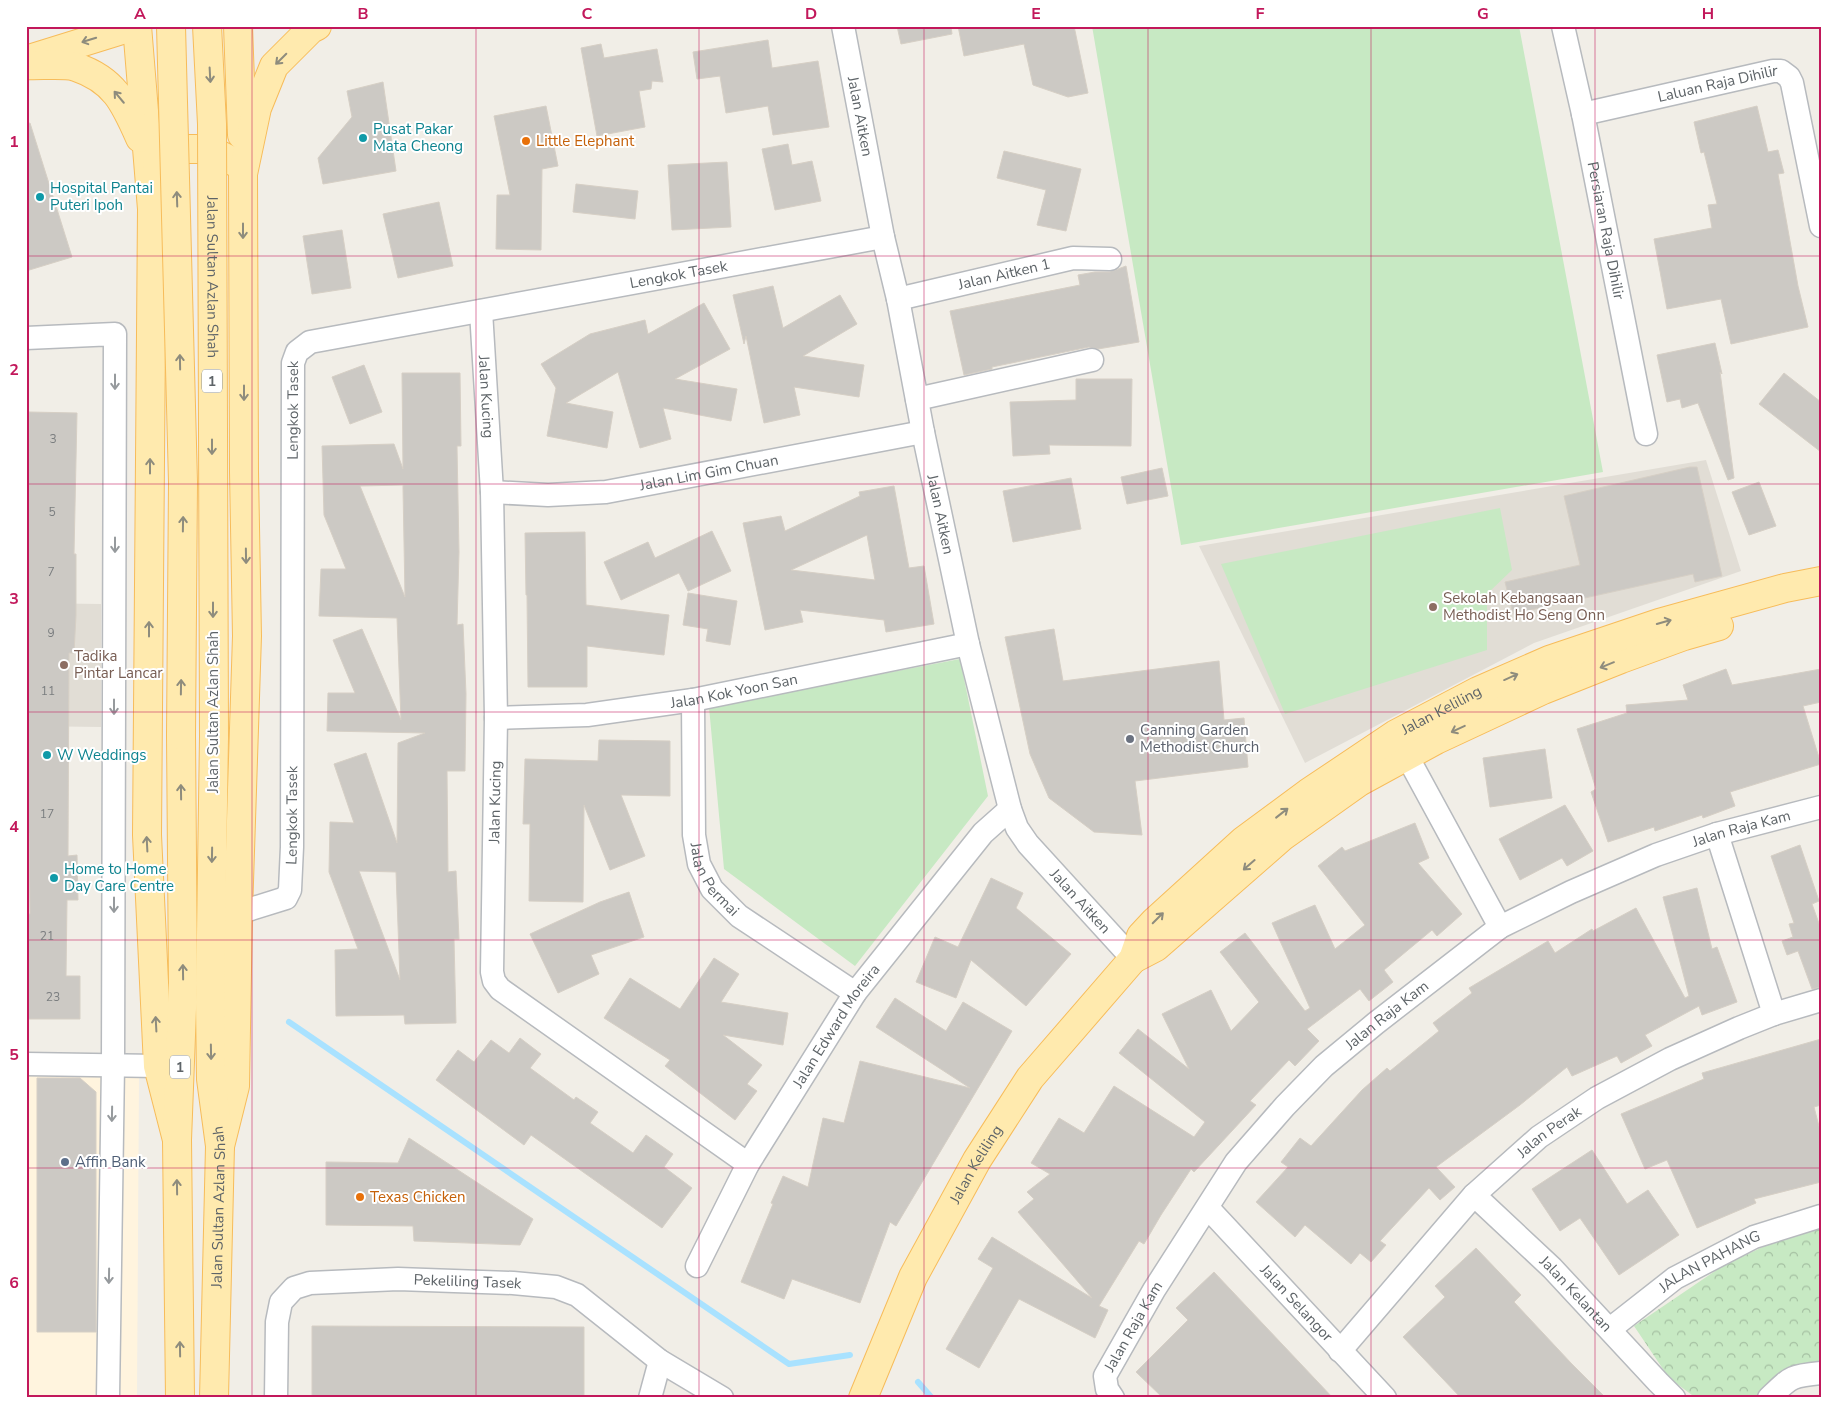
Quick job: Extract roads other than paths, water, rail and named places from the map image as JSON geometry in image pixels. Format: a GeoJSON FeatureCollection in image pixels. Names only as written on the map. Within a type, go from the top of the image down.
{"type":"FeatureCollection","features":[{"type":"Feature","properties":{"kind":"main road"},"geometry":{"type":"LineString","coordinates":[[26,59],[136,26],[152,209]]}},
{"type":"Feature","properties":{"kind":"main road","name":"Jalan Sultan Azlan Shah"},"geometry":{"type":"LineString","coordinates":[[171,26],[183,482],[181,735],[183,983],[177,1140],[180,1398]]}},
{"type":"Feature","properties":{"kind":"main road","name":"Jalan Sultan Azlan Shah"},"geometry":{"type":"LineString","coordinates":[[208,26],[212,124],[214,736],[210,1002],[211,1078],[220,1146],[214,1398]]}},
{"type":"Feature","properties":{"kind":"main road"},"geometry":{"type":"LineString","coordinates":[[220,1146],[235,1086],[238,913],[247,636],[243,182],[238,26]]}},
{"type":"Feature","properties":{"kind":"main road"},"geometry":{"type":"LineString","coordinates":[[243,182],[256,108],[274,66],[311,29],[317,26]]}},
{"type":"Feature","properties":{"kind":"main road"},"geometry":{"type":"LineString","coordinates":[[26,66],[75,66],[106,82],[123,101],[148,155]]}},
{"type":"Feature","properties":{"kind":"main road"},"geometry":{"type":"LineString","coordinates":[[177,1140],[158,1066],[147,835],[152,209],[154,169],[179,149],[208,149],[232,159],[243,182]]}},
{"type":"Feature","properties":{"kind":"main road","name":"Jalan Keliling"},"geometry":{"type":"LineString","coordinates":[[863,1398],[913,1277],[977,1160],[1030,1078],[1133,959],[1142,936],[1155,921],[1243,841],[1308,793],[1396,734],[1478,691],[1549,660],[1659,623],[1785,588],[1821,581]]}},
{"type":"Feature","properties":{"kind":"main road","name":"Jalan Keliling"},"geometry":{"type":"LineString","coordinates":[[1133,959],[1162,943],[1283,836],[1359,782],[1407,756],[1484,717],[1621,659],[1693,633],[1777,609],[1821,600]]}},
{"type":"Feature","properties":{"kind":"street","name":"Jalan Aitken"},"geometry":{"type":"LineString","coordinates":[[843,26],[883,237],[898,299],[923,432],[968,644],[1010,809],[1017,828],[1028,844],[1133,959]]}},
{"type":"Feature","properties":{"kind":"street","name":"Persiaran Raja Dihilir"},"geometry":{"type":"LineString","coordinates":[[1563,26],[1583,114],[1646,434]]}},
{"type":"Feature","properties":{"kind":"street","name":"Laluan Raja Dihilir"},"geometry":{"type":"LineString","coordinates":[[1583,114],[1773,71],[1781,71],[1789,77],[1792,83],[1821,226]]}},
{"type":"Feature","properties":{"kind":"street","name":"Lengkok Tasek"},"geometry":{"type":"LineString","coordinates":[[238,913],[286,898],[290,890],[292,847],[293,363],[297,352],[310,342],[883,237]]}},
{"type":"Feature","properties":{"kind":"street","name":"Jalan Aitken 1"},"geometry":{"type":"LineString","coordinates":[[898,299],[1072,258],[1110,259]]}},
{"type":"Feature","properties":{"kind":"street","name":"Jalan Kucing"},"geometry":{"type":"LineString","coordinates":[[481,310],[492,492],[496,718],[492,972],[494,981],[500,989],[748,1164]]}},
{"type":"Feature","properties":{"kind":"street"},"geometry":{"type":"LineString","coordinates":[[26,338],[115,334],[113,1065],[108,1398]]}},
{"type":"Feature","properties":{"kind":"street"},"geometry":{"type":"LineString","coordinates":[[917,399],[1092,360]]}},
{"type":"Feature","properties":{"kind":"street","name":"Jalan Lim Gim Chuan"},"geometry":{"type":"LineString","coordinates":[[492,492],[548,495],[606,492],[923,432]]}},
{"type":"Feature","properties":{"kind":"street","name":"Jalan Kok Yoon San"},"geometry":{"type":"LineString","coordinates":[[496,718],[587,715],[693,700],[968,644]]}},
{"type":"Feature","properties":{"kind":"street","name":"Jalan Permai"},"geometry":{"type":"LineString","coordinates":[[693,700],[694,835],[700,864],[712,890],[739,916],[855,993]]}},
{"type":"Feature","properties":{"kind":"street"},"geometry":{"type":"LineString","coordinates":[[1407,756],[1500,927]]}},
{"type":"Feature","properties":{"kind":"street","name":"Jalan Raja Kam"},"geometry":{"type":"LineString","coordinates":[[1113,1398],[1105,1383],[1108,1370],[1154,1290],[1236,1162],[1285,1106],[1324,1066],[1429,981],[1500,927],[1571,892],[1656,855],[1717,834],[1821,807]]}},
{"type":"Feature","properties":{"kind":"street","name":"Jalan Edward Moreira"},"geometry":{"type":"LineString","coordinates":[[697,1266],[748,1164],[855,993],[983,833],[1010,809]]}},
{"type":"Feature","properties":{"kind":"street"},"geometry":{"type":"LineString","coordinates":[[1717,834],[1774,1014]]}},
{"type":"Feature","properties":{"kind":"street","name":"Jalan Perak"},"geometry":{"type":"LineString","coordinates":[[1340,1351],[1474,1194],[1539,1137],[1597,1098],[1670,1059],[1774,1014],[1821,1000]]}},
{"type":"Feature","properties":{"kind":"street"},"geometry":{"type":"LineString","coordinates":[[26,1064],[158,1066]]}},
{"type":"Feature","properties":{"kind":"street","name":"Jalan Kelantan"},"geometry":{"type":"LineString","coordinates":[[1474,1194],[1552,1268],[1674,1398]]}},
{"type":"Feature","properties":{"kind":"street","name":"Jalan Selangor"},"geometry":{"type":"LineString","coordinates":[[1208,1208],[1385,1398]]}},
{"type":"Feature","properties":{"kind":"street","name":"JALAN PAHANG"},"geometry":{"type":"LineString","coordinates":[[1610,1329],[1675,1278],[1754,1237],[1821,1216]]}},
{"type":"Feature","properties":{"kind":"street","name":"Pekeliling Tasek"},"geometry":{"type":"LineString","coordinates":[[276,1398],[277,1322],[281,1302],[294,1288],[310,1283],[398,1280],[513,1283],[556,1287],[577,1296],[660,1361],[722,1398]]}},
{"type":"Feature","properties":{"kind":"street"},"geometry":{"type":"LineString","coordinates":[[650,1398],[660,1361]]}},
{"type":"Feature","properties":{"kind":"street"},"geometry":{"type":"LineString","coordinates":[[1770,1398],[1791,1378],[1821,1373]]}},
{"type":"Feature","properties":{"kind":"waterway"},"geometry":{"type":"LineString","coordinates":[[289,1022],[789,1364],[850,1355]]}},
{"type":"Feature","properties":{"kind":"waterway"},"geometry":{"type":"LineString","coordinates":[[918,1382],[932,1398]]}},
{"type":"Feature","properties":{"kind":"place","name":"Pusat Pakar Mata Cheong"},"geometry":{"type":"Point","coordinates":[363,138]}},
{"type":"Feature","properties":{"kind":"place","name":"Little Elephant"},"geometry":{"type":"Point","coordinates":[526,141]}},
{"type":"Feature","properties":{"kind":"place","name":"Hospital Pantai Puteri Ipoh"},"geometry":{"type":"Point","coordinates":[40,197]}},
{"type":"Feature","properties":{"kind":"place","name":"Sekolah Kebangsaan Methodist Ho Seng Onn"},"geometry":{"type":"Point","coordinates":[1433,607]}},
{"type":"Feature","properties":{"kind":"place","name":"Tadika Pintar Lancar"},"geometry":{"type":"Point","coordinates":[64,665]}},
{"type":"Feature","properties":{"kind":"place","name":"Canning Garden Methodist Church"},"geometry":{"type":"Point","coordinates":[1130,739]}},
{"type":"Feature","properties":{"kind":"place","name":"W Weddings"},"geometry":{"type":"Point","coordinates":[47,755]}},
{"type":"Feature","properties":{"kind":"place","name":"Home to Home Day Care Centre"},"geometry":{"type":"Point","coordinates":[54,878]}},
{"type":"Feature","properties":{"kind":"place","name":"Affin Bank"},"geometry":{"type":"Point","coordinates":[65,1162]}},
{"type":"Feature","properties":{"kind":"place","name":"Texas Chicken"},"geometry":{"type":"Point","coordinates":[360,1197]}}]}
